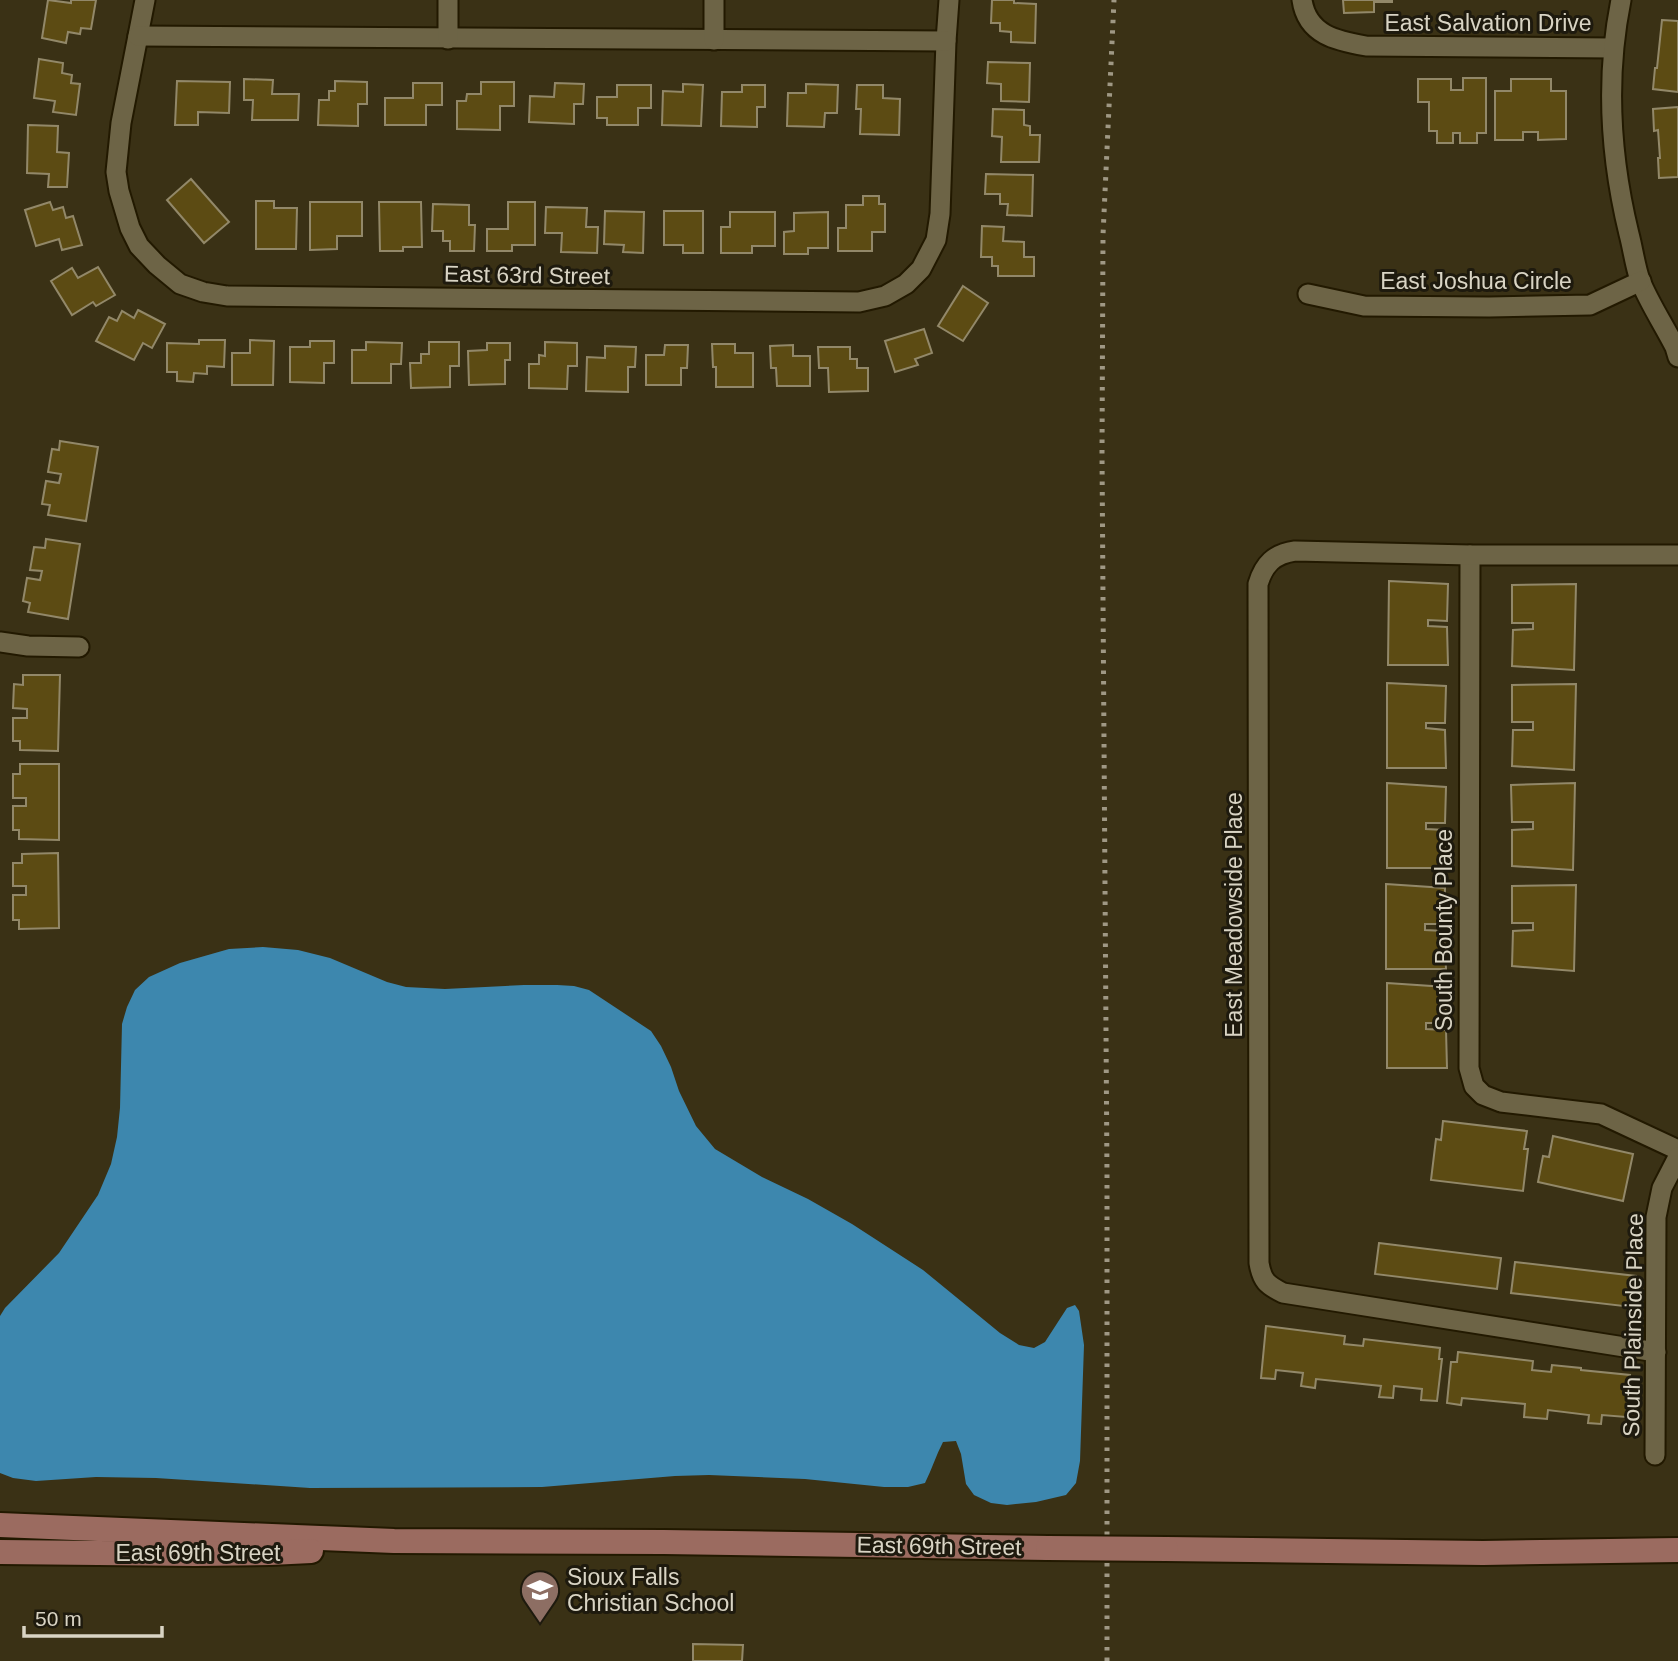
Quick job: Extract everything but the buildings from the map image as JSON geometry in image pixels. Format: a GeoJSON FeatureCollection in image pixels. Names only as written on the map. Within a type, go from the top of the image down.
{"type":"FeatureCollection","features":[{"type":"Feature","properties":{"kind":"main road","name":"East 69th Street"},"geometry":{"type":"LineString","coordinates":[[0,1525],[394,1541],[1483,1553],[1678,1550]]}},
{"type":"Feature","properties":{"kind":"main road","name":"East 69th Street"},"geometry":{"type":"LineString","coordinates":[[0,1552],[270,1553],[394,1541]]}},
{"type":"Feature","properties":{"kind":"main road","name":"East 69th Street"},"geometry":{"type":"LineString","coordinates":[[1483,1553],[1678,1564]]}},
{"type":"Feature","properties":{"kind":"street"},"geometry":{"type":"LineString","coordinates":[[145,0],[138,36],[946,41],[949,0]]}},
{"type":"Feature","properties":{"kind":"street"},"geometry":{"type":"LineString","coordinates":[[448,0],[448,39]]}},
{"type":"Feature","properties":{"kind":"street"},"geometry":{"type":"LineString","coordinates":[[714,0],[714,40]]}},
{"type":"Feature","properties":{"kind":"street","name":"East Salvation Drive"},"geometry":{"type":"LineString","coordinates":[[1302,0],[1308,21],[1325,35],[1366,46],[1613,48]]}},
{"type":"Feature","properties":{"kind":"street"},"geometry":{"type":"LineString","coordinates":[[1621,0],[1610,86],[1614,157],[1621,201],[1641,281],[1678,357]]}},
{"type":"Feature","properties":{"kind":"street","name":"East 63rd Street"},"geometry":{"type":"LineString","coordinates":[[138,36],[121,123],[116,172],[118,191],[139,246],[180,284],[203,292],[228,296],[859,302],[885,296],[906,284],[921,269],[936,240],[940,214],[946,41]]}},
{"type":"Feature","properties":{"kind":"street","name":"East Joshua Circle"},"geometry":{"type":"LineString","coordinates":[[1308,294],[1364,306],[1590,305],[1641,281]]}},
{"type":"Feature","properties":{"kind":"street","name":"East Meadowside Place"},"geometry":{"type":"LineString","coordinates":[[1656,1352],[1283,1293],[1269,1286],[1261,1276],[1258,584],[1268,563],[1282,553],[1295,551],[1470,555],[1678,555]]}},
{"type":"Feature","properties":{"kind":"street","name":"South Bounty Place"},"geometry":{"type":"LineString","coordinates":[[1470,555],[1468,1068],[1474,1086],[1483,1095],[1501,1102],[1601,1114],[1678,1150]]}},
{"type":"Feature","properties":{"kind":"street"},"geometry":{"type":"LineString","coordinates":[[0,642],[28,646],[79,647]]}},
{"type":"Feature","properties":{"kind":"street","name":"South Plainside Place"},"geometry":{"type":"LineString","coordinates":[[1655,1455],[1656,1217],[1662,1188],[1678,1157]]}},
{"type":"Feature","properties":{"kind":"water"},"geometry":{"type":"Polygon","coordinates":[[[263,947],[298,950],[330,958],[387,982],[406,987],[445,989],[557,985],[589,990],[651,1031],[671,1067],[696,1126],[715,1149],[852,1224],[923,1270],[1000,1333],[1019,1345],[1034,1348],[1045,1342],[1067,1308],[1075,1305],[1079,1311],[1084,1345],[1080,1461],[1076,1483],[1066,1495],[1036,1502],[1007,1505],[991,1503],[974,1495],[966,1484],[956,1441],[943,1442],[925,1483],[908,1487],[709,1475],[542,1487],[310,1488],[156,1478],[96,1477],[36,1481],[0,1473],[0,1316],[59,1253],[98,1195],[111,1164],[120,1108],[122,1024],[135,990],[149,977],[180,963],[229,949],[263,947]]]}},
{"type":"Feature","properties":{"kind":"railway"},"geometry":{"type":"LineString","coordinates":[[1107,1661],[1102,453],[1103,235],[1114,0]]}},
{"type":"Feature","properties":{"kind":"place","name":"Sioux Falls Christian School"},"geometry":{"type":"Point","coordinates":[540,1624]}}]}
